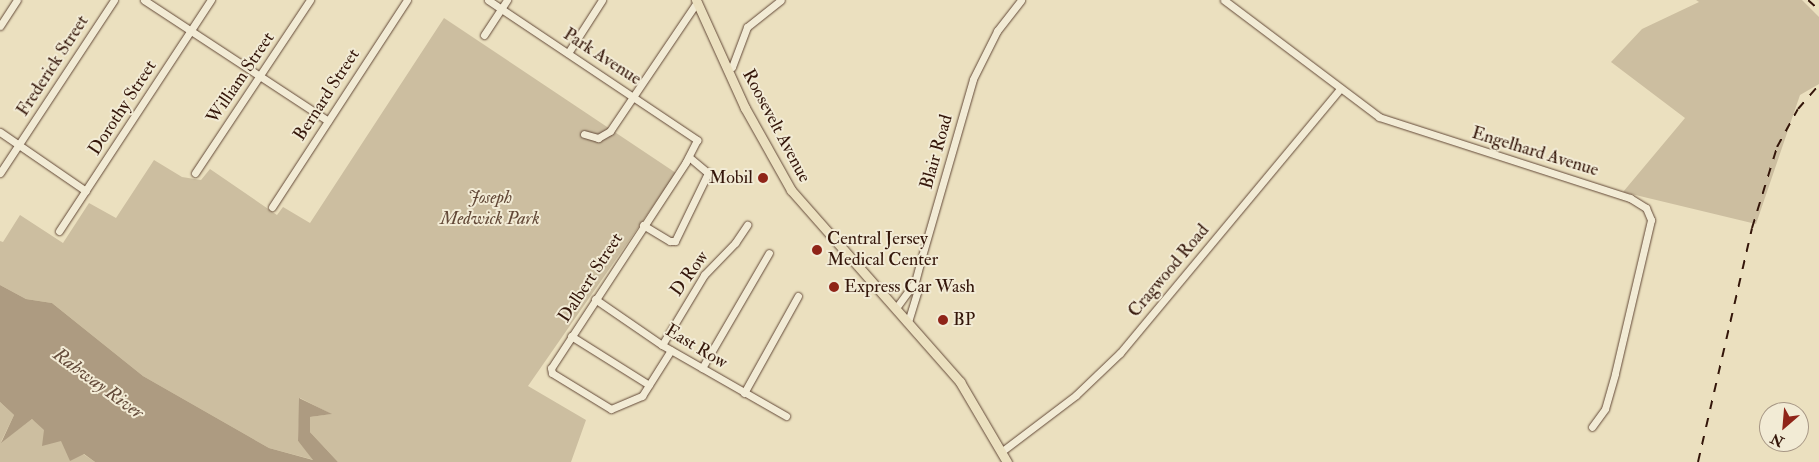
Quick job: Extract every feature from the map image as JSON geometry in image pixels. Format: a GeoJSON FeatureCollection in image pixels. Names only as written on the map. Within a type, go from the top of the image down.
{"type":"FeatureCollection","features":[{"type":"Feature","properties":{"kind":"main road","name":"Roosevelt Avenue"},"geometry":{"type":"LineString","coordinates":[[696,1],[768,153],[791,190],[960,382],[1007,462]]}},
{"type":"Feature","properties":{"kind":"street"},"geometry":{"type":"LineString","coordinates":[[0,26],[18,0]]}},
{"type":"Feature","properties":{"kind":"street","name":"Frederick Street"},"geometry":{"type":"LineString","coordinates":[[0,173],[114,0]]}},
{"type":"Feature","properties":{"kind":"street"},"geometry":{"type":"LineString","coordinates":[[144,0],[328,121]]}},
{"type":"Feature","properties":{"kind":"street","name":"Dorothy Street"},"geometry":{"type":"LineString","coordinates":[[59,231],[211,0]]}},
{"type":"Feature","properties":{"kind":"street","name":"William Street"},"geometry":{"type":"LineString","coordinates":[[195,173],[310,0]]}},
{"type":"Feature","properties":{"kind":"street","name":"Bernard Street"},"geometry":{"type":"LineString","coordinates":[[272,207],[407,0]]}},
{"type":"Feature","properties":{"kind":"street","name":"Park Avenue"},"geometry":{"type":"LineString","coordinates":[[488,0],[694,136],[698,142]]}},
{"type":"Feature","properties":{"kind":"street"},"geometry":{"type":"LineString","coordinates":[[484,35],[507,0]]}},
{"type":"Feature","properties":{"kind":"street"},"geometry":{"type":"LineString","coordinates":[[568,53],[602,0]]}},
{"type":"Feature","properties":{"kind":"street"},"geometry":{"type":"LineString","coordinates":[[727,69],[732,67],[747,27],[781,0]]}},
{"type":"Feature","properties":{"kind":"street","name":"Blair Road"},"geometry":{"type":"LineString","coordinates":[[908,322],[917,292],[915,282],[973,79],[997,31],[1021,0]]}},
{"type":"Feature","properties":{"kind":"street","name":"Engelhard Avenue"},"geometry":{"type":"LineString","coordinates":[[1224,0],[1369,112],[1391,123],[1630,198],[1646,208],[1651,220],[1615,374],[1605,410],[1592,428]]}},
{"type":"Feature","properties":{"kind":"street"},"geometry":{"type":"LineString","coordinates":[[584,134],[591,138],[604,136],[634,96],[696,1]]}},
{"type":"Feature","properties":{"kind":"street","name":"Cragwood Road"},"geometry":{"type":"LineString","coordinates":[[1001,452],[1076,395],[1116,358],[1340,89]]}},
{"type":"Feature","properties":{"kind":"street"},"geometry":{"type":"LineString","coordinates":[[0,132],[86,191]]}},
{"type":"Feature","properties":{"kind":"street","name":"Dalbert Street"},"geometry":{"type":"LineString","coordinates":[[649,385],[642,396],[611,409],[552,373],[552,368],[698,142]]}},
{"type":"Feature","properties":{"kind":"street"},"geometry":{"type":"LineString","coordinates":[[643,225],[670,241],[675,241],[708,173],[689,156]]}},
{"type":"Feature","properties":{"kind":"street","name":"D Row"},"geometry":{"type":"LineString","coordinates":[[662,345],[704,275],[736,243],[747,225]]}},
{"type":"Feature","properties":{"kind":"street"},"geometry":{"type":"LineString","coordinates":[[702,368],[770,253]]}},
{"type":"Feature","properties":{"kind":"street"},"geometry":{"type":"LineString","coordinates":[[896,308],[915,282]]}},
{"type":"Feature","properties":{"kind":"street"},"geometry":{"type":"LineString","coordinates":[[744,393],[798,296]]}},
{"type":"Feature","properties":{"kind":"street","name":"East Row"},"geometry":{"type":"LineString","coordinates":[[595,299],[662,345],[786,416]]}},
{"type":"Feature","properties":{"kind":"street"},"geometry":{"type":"LineString","coordinates":[[571,336],[649,385],[671,350]]}},
{"type":"Feature","properties":{"kind":"green space"},"geometry":{"type":"Polygon","coordinates":[[[1696,0],[1802,0],[1819,17],[1819,84],[1800,95],[1756,224],[1623,192],[1685,118],[1611,62],[1642,29],[1699,2],[1696,0]]]}},
{"type":"Feature","properties":{"kind":"green space","name":"Joseph Medwick Park"},"geometry":{"type":"Polygon","coordinates":[[[444,18],[676,173],[528,386],[586,420],[571,462],[338,462],[310,432],[310,417],[331,414],[300,398],[298,441],[314,460],[269,448],[143,376],[52,303],[26,299],[0,285],[0,241],[3,242],[20,215],[63,243],[89,203],[116,218],[154,160],[182,177],[201,180],[210,169],[277,215],[283,207],[310,223],[444,18]]]}},
{"type":"Feature","properties":{"kind":"green space"},"geometry":{"type":"Polygon","coordinates":[[[0,402],[14,415],[1,442],[32,419],[95,462],[0,462],[0,402]]]}},
{"type":"Feature","properties":{"kind":"water","name":"Rahway River"},"geometry":{"type":"Polygon","coordinates":[[[0,285],[26,299],[52,303],[143,376],[269,448],[313,460],[298,441],[299,398],[332,414],[310,417],[310,432],[338,462],[95,462],[84,454],[70,461],[61,441],[42,446],[44,430],[32,419],[1,443],[14,415],[0,402],[0,285]]]}},
{"type":"Feature","properties":{"kind":"railway"},"geometry":{"type":"LineString","coordinates":[[1808,0],[1819,10]]}},
{"type":"Feature","properties":{"kind":"railway"},"geometry":{"type":"LineString","coordinates":[[1698,462],[1752,228],[1777,147],[1798,109],[1819,85]]}},
{"type":"Feature","properties":{"kind":"place","name":"Mobil"},"geometry":{"type":"Point","coordinates":[763,178]}},
{"type":"Feature","properties":{"kind":"place","name":"Central Jersey Medical Center"},"geometry":{"type":"Point","coordinates":[817,250]}},
{"type":"Feature","properties":{"kind":"place","name":"Express Car Wash"},"geometry":{"type":"Point","coordinates":[834,287]}},
{"type":"Feature","properties":{"kind":"place","name":"BP"},"geometry":{"type":"Point","coordinates":[943,320]}}]}
